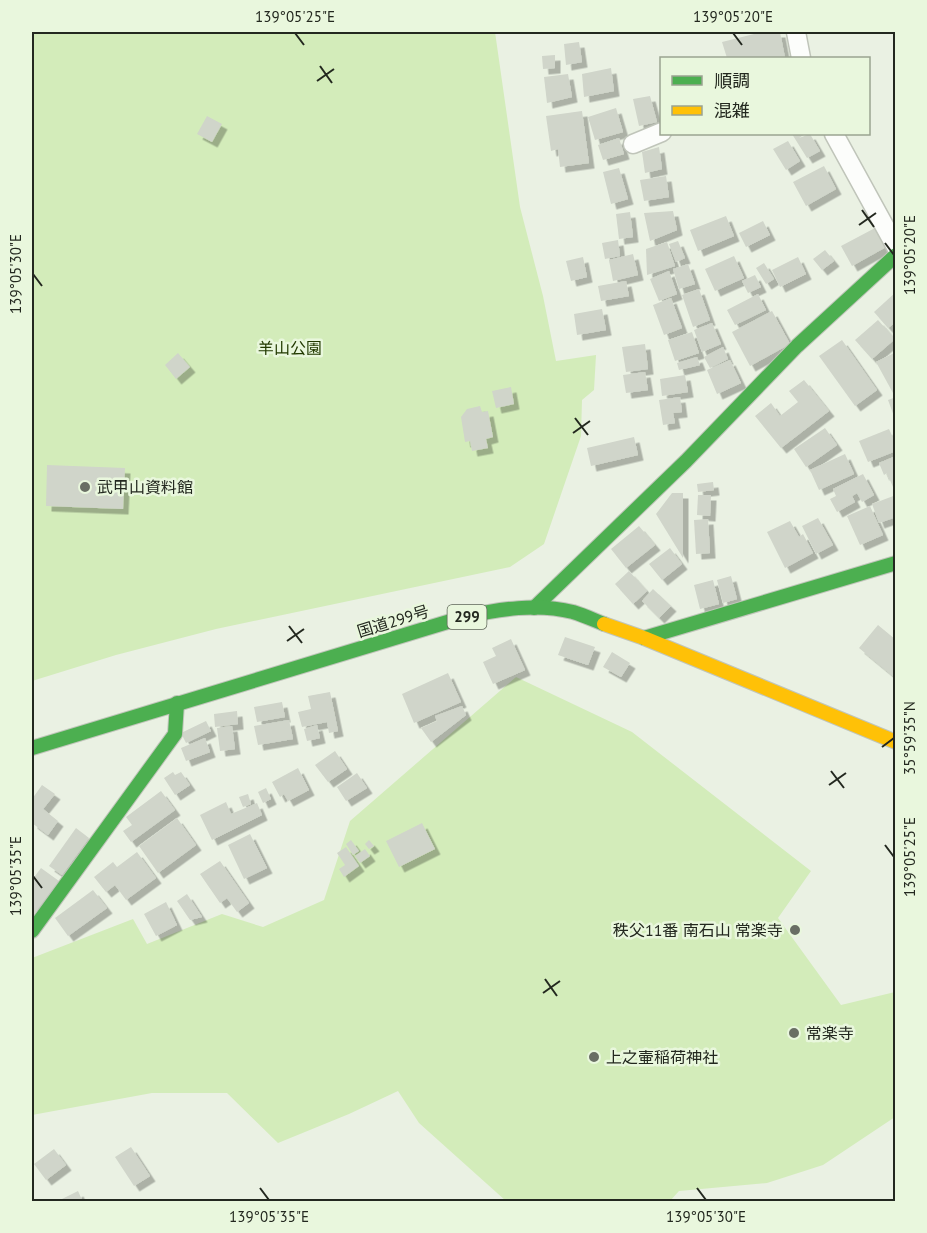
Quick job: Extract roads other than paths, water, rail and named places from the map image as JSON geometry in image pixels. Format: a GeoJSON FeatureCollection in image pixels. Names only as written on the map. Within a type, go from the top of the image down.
{"type":"FeatureCollection","features":[{"type":"Feature","properties":{"kind":"main road"},"geometry":{"type":"LineString","coordinates":[[534,608],[679,468],[797,346],[896,255]]}},
{"type":"Feature","properties":{"kind":"main road"},"geometry":{"type":"LineString","coordinates":[[645,638],[896,564]]}},
{"type":"Feature","properties":{"kind":"main road","name":"国道299号"},"geometry":{"type":"LineString","coordinates":[[32,748],[464,617],[499,609],[534,608],[572,612],[645,638],[896,742]]}},
{"type":"Feature","properties":{"kind":"main road"},"geometry":{"type":"LineString","coordinates":[[32,931],[175,734],[177,703]]}},
{"type":"Feature","properties":{"kind":"street"},"geometry":{"type":"LineString","coordinates":[[796,32],[801,57]]}},
{"type":"Feature","properties":{"kind":"street"},"geometry":{"type":"LineString","coordinates":[[633,144],[660,133]]}},
{"type":"Feature","properties":{"kind":"street"},"geometry":{"type":"LineString","coordinates":[[835,135],[896,247]]}},
{"type":"Feature","properties":{"kind":"street"},"geometry":{"type":"LineString","coordinates":[[858,727],[896,721]]}},
{"type":"Feature","properties":{"kind":"place","name":"武甲山資料館"},"geometry":{"type":"Point","coordinates":[85,487]}},
{"type":"Feature","properties":{"kind":"place","name":"秩父11番 南石山 常楽寺"},"geometry":{"type":"Point","coordinates":[795,930]}},
{"type":"Feature","properties":{"kind":"place","name":"常楽寺"},"geometry":{"type":"Point","coordinates":[794,1033]}},
{"type":"Feature","properties":{"kind":"place","name":"上之壷稲荷神社"},"geometry":{"type":"Point","coordinates":[594,1057]}},
{"type":"Feature","properties":{"kind":"park label","name":"羊山公園"},"geometry":{"type":"Point","coordinates":[290,348]}}]}
